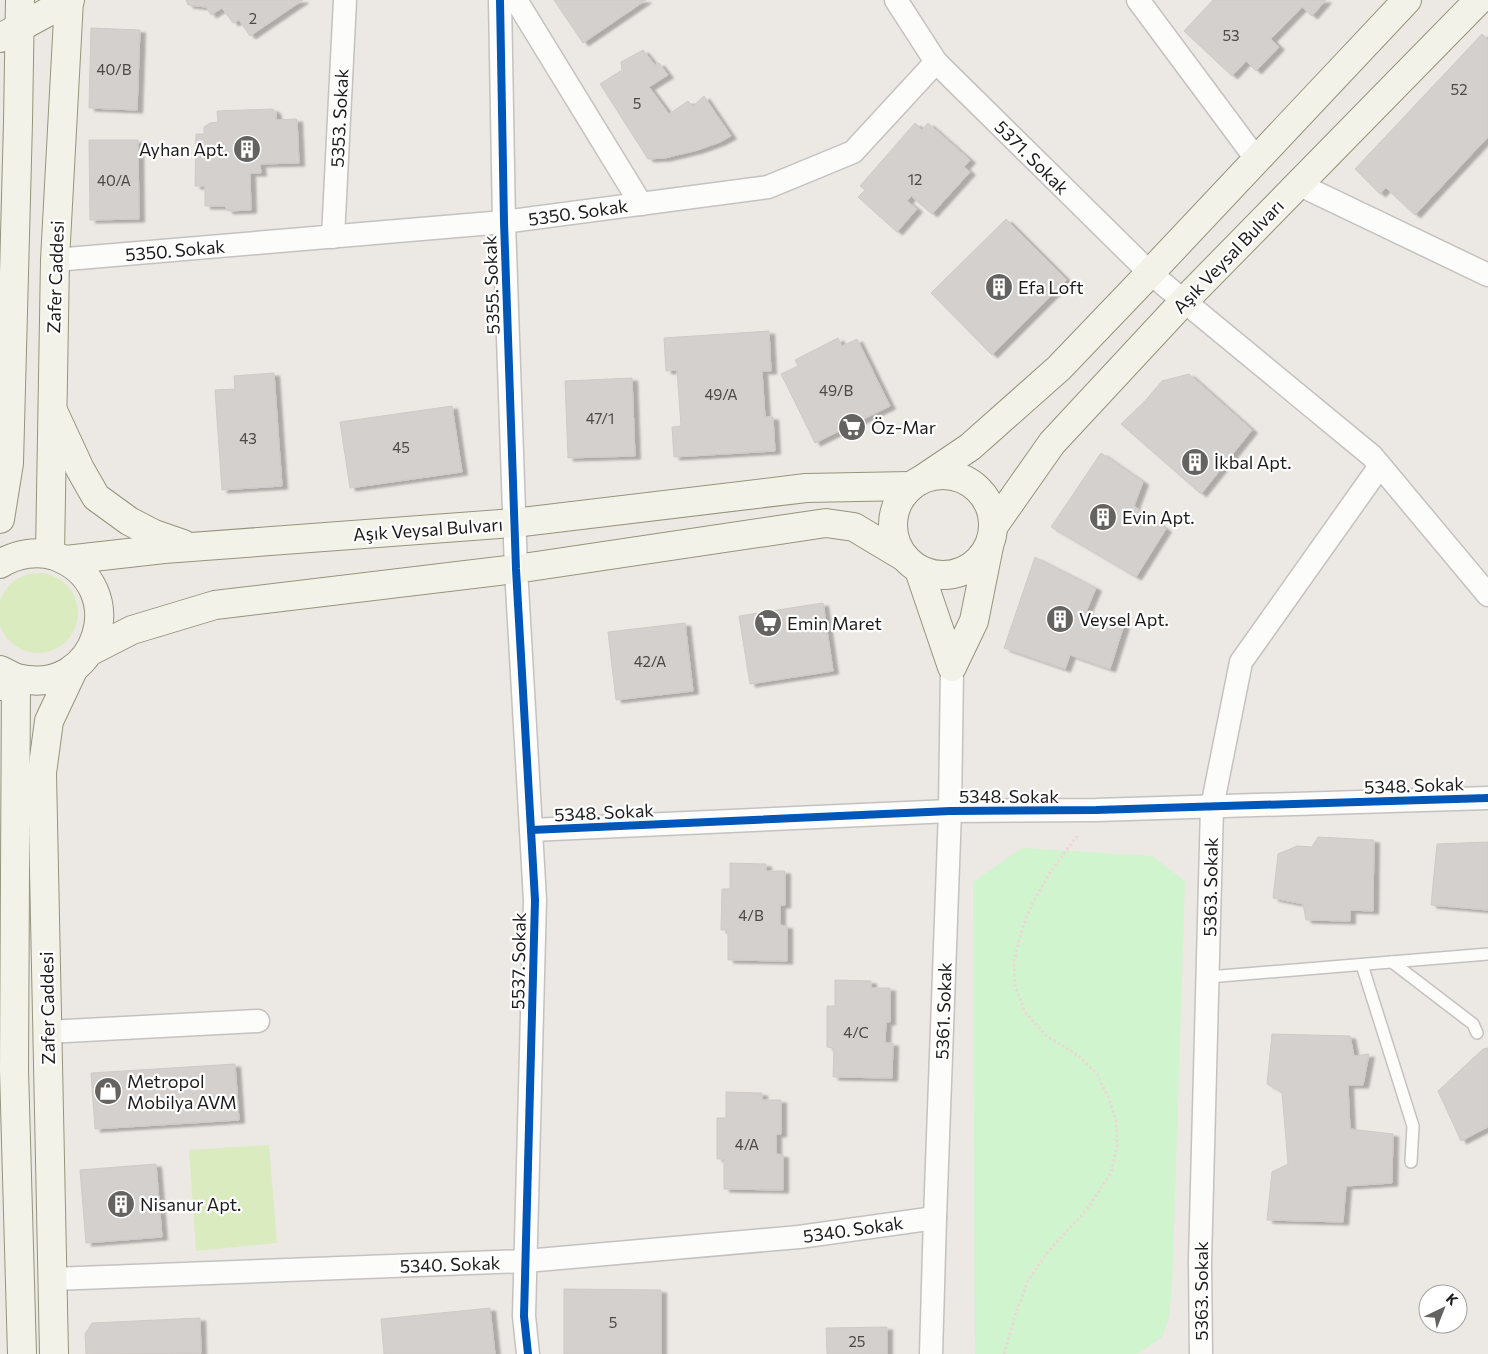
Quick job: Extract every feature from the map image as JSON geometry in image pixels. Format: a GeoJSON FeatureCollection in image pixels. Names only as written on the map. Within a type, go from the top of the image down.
{"type":"FeatureCollection","features":[{"type":"Feature","properties":{"kind":"main road"},"geometry":{"type":"LineString","coordinates":[[0,519],[9,462],[18,122],[10,32],[20,0]]}},
{"type":"Feature","properties":{"kind":"main road"},"geometry":{"type":"LineString","coordinates":[[10,32],[69,0]]}},
{"type":"Feature","properties":{"kind":"main road","name":"Zafer Caddesi"},"geometry":{"type":"LineString","coordinates":[[54,1354],[42,774],[49,721],[98,633],[99,612],[94,591],[82,573],[58,557],[52,408],[54,260],[69,0]]}},
{"type":"Feature","properties":{"kind":"main road"},"geometry":{"type":"LineString","coordinates":[[952,667],[912,564],[896,546],[892,530],[893,513],[900,499],[917,482],[970,447],[1058,368],[1407,0]]}},
{"type":"Feature","properties":{"kind":"main road","name":"Aşık Veysal Bulvarı"},"geometry":{"type":"LineString","coordinates":[[991,535],[1052,443],[1184,301],[1478,0]]}},
{"type":"Feature","properties":{"kind":"main road"},"geometry":{"type":"LineString","coordinates":[[0,98],[5,102],[18,122]]}},
{"type":"Feature","properties":{"kind":"main road"},"geometry":{"type":"LineString","coordinates":[[52,408],[80,469],[96,497],[129,521],[154,534],[192,546]]}},
{"type":"Feature","properties":{"kind":"main road"},"geometry":{"type":"LineString","coordinates":[[917,482],[940,474],[956,477],[971,484],[983,495],[991,510],[991,535],[974,621],[952,667]]}},
{"type":"Feature","properties":{"kind":"main road","name":"Aşık Veysal Bulvarı"},"geometry":{"type":"LineString","coordinates":[[0,564],[9,558],[29,553],[58,557],[514,522],[806,488],[917,482]]}},
{"type":"Feature","properties":{"kind":"main road"},"geometry":{"type":"LineString","coordinates":[[22,1354],[14,1070],[15,825],[5,678],[35,681],[55,678],[132,630],[215,605],[516,568],[826,523],[854,528],[912,564],[935,575],[952,574],[968,569],[981,558],[991,535]]}},
{"type":"Feature","properties":{"kind":"main road"},"geometry":{"type":"LineString","coordinates":[[0,773],[15,825]]}},
{"type":"Feature","properties":{"kind":"street","name":"5353. Sokak"},"geometry":{"type":"LineString","coordinates":[[333,237],[345,0]]}},
{"type":"Feature","properties":{"kind":"street","name":"5355. Sokak"},"geometry":{"type":"LineString","coordinates":[[500,0],[504,222],[516,568]]}},
{"type":"Feature","properties":{"kind":"street"},"geometry":{"type":"LineString","coordinates":[[516,0],[641,204]]}},
{"type":"Feature","properties":{"kind":"street","name":"5371. Sokak"},"geometry":{"type":"LineString","coordinates":[[896,0],[936,62],[1150,273],[1372,456],[1488,595]]}},
{"type":"Feature","properties":{"kind":"street"},"geometry":{"type":"LineString","coordinates":[[1138,0],[1257,160]]}},
{"type":"Feature","properties":{"kind":"street","name":"5350. Sokak"},"geometry":{"type":"LineString","coordinates":[[54,260],[504,222],[768,187],[853,152],[936,62]]}},
{"type":"Feature","properties":{"kind":"street"},"geometry":{"type":"LineString","coordinates":[[1298,184],[1488,275]]}},
{"type":"Feature","properties":{"kind":"street","name":"5363. Sokak"},"geometry":{"type":"LineString","coordinates":[[1201,1354],[1200,1261],[1212,807],[1241,662],[1380,466]]}},
{"type":"Feature","properties":{"kind":"street","name":"5537. Sokak"},"geometry":{"type":"LineString","coordinates":[[516,568],[535,900],[524,1316],[528,1354]]}},
{"type":"Feature","properties":{"kind":"street","name":"5361. Sokak"},"geometry":{"type":"LineString","coordinates":[[931,1354],[950,812],[952,667]]}},
{"type":"Feature","properties":{"kind":"street","name":"5348. Sokak"},"geometry":{"type":"LineString","coordinates":[[531,830],[950,812],[1212,807],[1488,798]]}},
{"type":"Feature","properties":{"kind":"street"},"geometry":{"type":"LineString","coordinates":[[47,1032],[258,1021]]}},
{"type":"Feature","properties":{"kind":"street","name":"5340. Sokak"},"geometry":{"type":"LineString","coordinates":[[53,1279],[526,1260],[798,1237],[935,1218]]}},
{"type":"Feature","properties":{"kind":"lane"},"geometry":{"type":"LineString","coordinates":[[1208,977],[1488,954]]}},
{"type":"Feature","properties":{"kind":"lane"},"geometry":{"type":"LineString","coordinates":[[1392,962],[1473,1024],[1477,1033]]}},
{"type":"Feature","properties":{"kind":"lane"},"geometry":{"type":"LineString","coordinates":[[1362,965],[1413,1126],[1411,1162]]}},
{"type":"Feature","properties":{"kind":"path"},"geometry":{"type":"LineString","coordinates":[[1004,1354],[1016,1312],[1028,1281],[1046,1254],[1087,1209],[1111,1173],[1117,1146],[1116,1121],[1096,1074],[1080,1057],[1047,1036],[1026,1014],[1015,986],[1014,961],[1022,929],[1034,902],[1053,868],[1096,810]]}},
{"type":"Feature","properties":{"kind":"green space"},"geometry":{"type":"Polygon","coordinates":[[[38,573],[53,576],[66,585],[75,598],[78,613],[75,628],[66,641],[53,650],[38,653],[23,650],[10,641],[1,628],[-2,613],[1,598],[10,585],[23,576],[38,573]]]}},
{"type":"Feature","properties":{"kind":"green space"},"geometry":{"type":"Polygon","coordinates":[[[1022,848],[1152,856],[1185,881],[1172,1287],[1169,1317],[1162,1337],[1138,1354],[975,1354],[973,882],[1022,848]]]}},
{"type":"Feature","properties":{"kind":"green space"},"geometry":{"type":"Polygon","coordinates":[[[269,1145],[277,1243],[196,1251],[189,1150],[269,1145]]]}},
{"type":"Feature","properties":{"kind":"building"},"geometry":{"type":"Polygon","coordinates":[[[186,0],[303,0],[250,36],[239,20],[233,23],[222,8],[211,15],[206,7],[188,5],[186,0]]]}},
{"type":"Feature","properties":{"kind":"building"},"geometry":{"type":"Polygon","coordinates":[[[554,0],[646,0],[583,43],[554,0]]]}},
{"type":"Feature","properties":{"kind":"building"},"geometry":{"type":"Polygon","coordinates":[[[1213,0],[1326,0],[1312,16],[1302,7],[1271,39],[1279,47],[1256,71],[1246,61],[1232,76],[1184,31],[1213,0]]]}},
{"type":"Feature","properties":{"kind":"building"},"geometry":{"type":"Polygon","coordinates":[[[91,28],[140,30],[137,110],[89,108],[91,28]]]}},
{"type":"Feature","properties":{"kind":"building"},"geometry":{"type":"Polygon","coordinates":[[[1482,34],[1488,40],[1488,137],[1415,215],[1386,188],[1380,194],[1355,169],[1482,34]]]}},
{"type":"Feature","properties":{"kind":"building"},"geometry":{"type":"Polygon","coordinates":[[[643,50],[655,65],[659,63],[668,75],[649,87],[669,114],[688,101],[693,106],[704,96],[731,136],[698,150],[665,158],[648,159],[600,84],[622,70],[621,62],[643,50]]]}},
{"type":"Feature","properties":{"kind":"building","name":"Ayhan Apt."},"geometry":{"type":"Polygon","coordinates":[[[273,109],[276,113],[276,120],[297,119],[299,163],[260,164],[261,173],[250,173],[251,210],[228,211],[225,206],[205,206],[205,186],[195,186],[196,134],[204,134],[204,127],[210,123],[218,122],[217,111],[273,109]]]}},
{"type":"Feature","properties":{"kind":"building"},"geometry":{"type":"Polygon","coordinates":[[[915,123],[922,130],[928,123],[970,160],[964,167],[970,172],[932,214],[911,196],[907,201],[917,209],[897,232],[858,197],[865,190],[860,186],[915,123]]]}},
{"type":"Feature","properties":{"kind":"building"},"geometry":{"type":"Polygon","coordinates":[[[89,140],[138,140],[139,219],[90,220],[89,140]]]}},
{"type":"Feature","properties":{"kind":"building","name":"Efa Loft"},"geometry":{"type":"Polygon","coordinates":[[[1006,219],[1067,280],[992,355],[931,293],[1006,219]]]}},
{"type":"Feature","properties":{"kind":"building"},"geometry":{"type":"Polygon","coordinates":[[[769,331],[771,371],[762,371],[765,417],[773,417],[775,451],[674,457],[672,427],[681,426],[677,370],[666,371],[664,338],[769,331]]]}},
{"type":"Feature","properties":{"kind":"building"},"geometry":{"type":"Polygon","coordinates":[[[838,338],[842,346],[857,339],[890,406],[815,443],[781,374],[798,366],[795,360],[838,338]]]}},
{"type":"Feature","properties":{"kind":"building"},"geometry":{"type":"Polygon","coordinates":[[[274,373],[282,486],[222,490],[215,390],[235,389],[234,376],[274,373]]]}},
{"type":"Feature","properties":{"kind":"building","name":"İkbal Apt."},"geometry":{"type":"Polygon","coordinates":[[[1189,374],[1252,430],[1201,494],[1121,424],[1162,381],[1189,374]]]}},
{"type":"Feature","properties":{"kind":"building"},"geometry":{"type":"Polygon","coordinates":[[[632,378],[635,456],[568,458],[565,381],[632,378]]]}},
{"type":"Feature","properties":{"kind":"building"},"geometry":{"type":"Polygon","coordinates":[[[452,406],[462,472],[350,488],[340,422],[452,406]]]}},
{"type":"Feature","properties":{"kind":"building","name":"Evin Apt."},"geometry":{"type":"Polygon","coordinates":[[[1101,453],[1143,482],[1134,506],[1166,529],[1136,577],[1051,527],[1101,453]]]}},
{"type":"Feature","properties":{"kind":"building","name":"Veysel Apt."},"geometry":{"type":"Polygon","coordinates":[[[1035,557],[1096,588],[1086,612],[1124,625],[1110,669],[1070,655],[1065,669],[1004,648],[1035,557]]]}},
{"type":"Feature","properties":{"kind":"building"},"geometry":{"type":"Polygon","coordinates":[[[823,603],[833,671],[750,684],[739,616],[823,603]]]}},
{"type":"Feature","properties":{"kind":"building"},"geometry":{"type":"Polygon","coordinates":[[[685,623],[693,691],[616,700],[608,632],[685,623]]]}},
{"type":"Feature","properties":{"kind":"building"},"geometry":{"type":"Polygon","coordinates":[[[1318,837],[1374,840],[1373,911],[1350,910],[1350,921],[1306,920],[1303,904],[1273,898],[1278,854],[1297,846],[1312,847],[1318,837]]]}},
{"type":"Feature","properties":{"kind":"building"},"geometry":{"type":"Polygon","coordinates":[[[1488,842],[1488,910],[1431,905],[1437,844],[1488,842]]]}},
{"type":"Feature","properties":{"kind":"building"},"geometry":{"type":"Polygon","coordinates":[[[730,863],[766,864],[766,871],[785,871],[785,905],[780,905],[780,925],[787,926],[787,961],[728,960],[728,930],[721,930],[722,889],[730,889],[730,863]]]}},
{"type":"Feature","properties":{"kind":"building"},"geometry":{"type":"Polygon","coordinates":[[[835,980],[871,981],[871,988],[890,988],[890,1022],[886,1022],[885,1043],[893,1043],[892,1078],[833,1077],[834,1048],[827,1047],[827,1006],[835,1006],[835,980]]]}},
{"type":"Feature","properties":{"kind":"building"},"geometry":{"type":"Polygon","coordinates":[[[1272,1034],[1350,1036],[1354,1056],[1369,1054],[1363,1085],[1348,1085],[1350,1129],[1393,1134],[1392,1183],[1346,1186],[1343,1222],[1267,1220],[1272,1172],[1288,1164],[1282,1092],[1267,1084],[1272,1034]]]}},
{"type":"Feature","properties":{"kind":"building"},"geometry":{"type":"Polygon","coordinates":[[[1488,1048],[1488,1127],[1461,1141],[1438,1091],[1483,1049],[1488,1048]]]}},
{"type":"Feature","properties":{"kind":"building"},"geometry":{"type":"Polygon","coordinates":[[[235,1064],[239,1120],[95,1129],[91,1073],[235,1064]]]}},
{"type":"Feature","properties":{"kind":"building"},"geometry":{"type":"Polygon","coordinates":[[[726,1092],[762,1093],[762,1100],[781,1100],[781,1134],[776,1134],[776,1154],[783,1155],[783,1190],[724,1189],[724,1159],[717,1159],[717,1118],[726,1118],[726,1092]]]}},
{"type":"Feature","properties":{"kind":"building","name":"Nisanur Apt."},"geometry":{"type":"Polygon","coordinates":[[[156,1164],[162,1237],[86,1243],[80,1170],[156,1164]]]}},
{"type":"Feature","properties":{"kind":"building"},"geometry":{"type":"Polygon","coordinates":[[[564,1289],[661,1290],[661,1354],[564,1354],[564,1289]]]}},
{"type":"Feature","properties":{"kind":"building"},"geometry":{"type":"Polygon","coordinates":[[[490,1308],[495,1354],[384,1354],[381,1319],[490,1308]]]}},
{"type":"Feature","properties":{"kind":"building"},"geometry":{"type":"Polygon","coordinates":[[[200,1318],[201,1353],[86,1354],[85,1334],[92,1323],[200,1318]]]}},
{"type":"Feature","properties":{"kind":"building"},"geometry":{"type":"Polygon","coordinates":[[[887,1327],[887,1354],[827,1354],[826,1328],[887,1327]]]}},
{"type":"Feature","properties":{"kind":"cycle path"},"geometry":{"type":"LineString","coordinates":[[500,0],[504,222],[516,569],[535,900],[524,1316],[528,1354]]}},
{"type":"Feature","properties":{"kind":"cycle path"},"geometry":{"type":"LineString","coordinates":[[531,830],[950,811],[1096,810],[1488,798]]}},
{"type":"Feature","properties":{"kind":"place","name":"Ayhan Apt."},"geometry":{"type":"Point","coordinates":[247,149]}},
{"type":"Feature","properties":{"kind":"place","name":"Efa Loft"},"geometry":{"type":"Point","coordinates":[999,287]}},
{"type":"Feature","properties":{"kind":"place","name":"Öz-Mar"},"geometry":{"type":"Point","coordinates":[852,427]}},
{"type":"Feature","properties":{"kind":"place","name":"İkbal Apt."},"geometry":{"type":"Point","coordinates":[1195,462]}},
{"type":"Feature","properties":{"kind":"place","name":"Evin Apt."},"geometry":{"type":"Point","coordinates":[1103,517]}},
{"type":"Feature","properties":{"kind":"place","name":"Veysel Apt."},"geometry":{"type":"Point","coordinates":[1060,619]}},
{"type":"Feature","properties":{"kind":"place","name":"Emin Maret"},"geometry":{"type":"Point","coordinates":[768,623]}},
{"type":"Feature","properties":{"kind":"place","name":"Metropol Mobilya AVM"},"geometry":{"type":"Point","coordinates":[108,1091]}},
{"type":"Feature","properties":{"kind":"place","name":"Nisanur Apt."},"geometry":{"type":"Point","coordinates":[121,1204]}}]}
